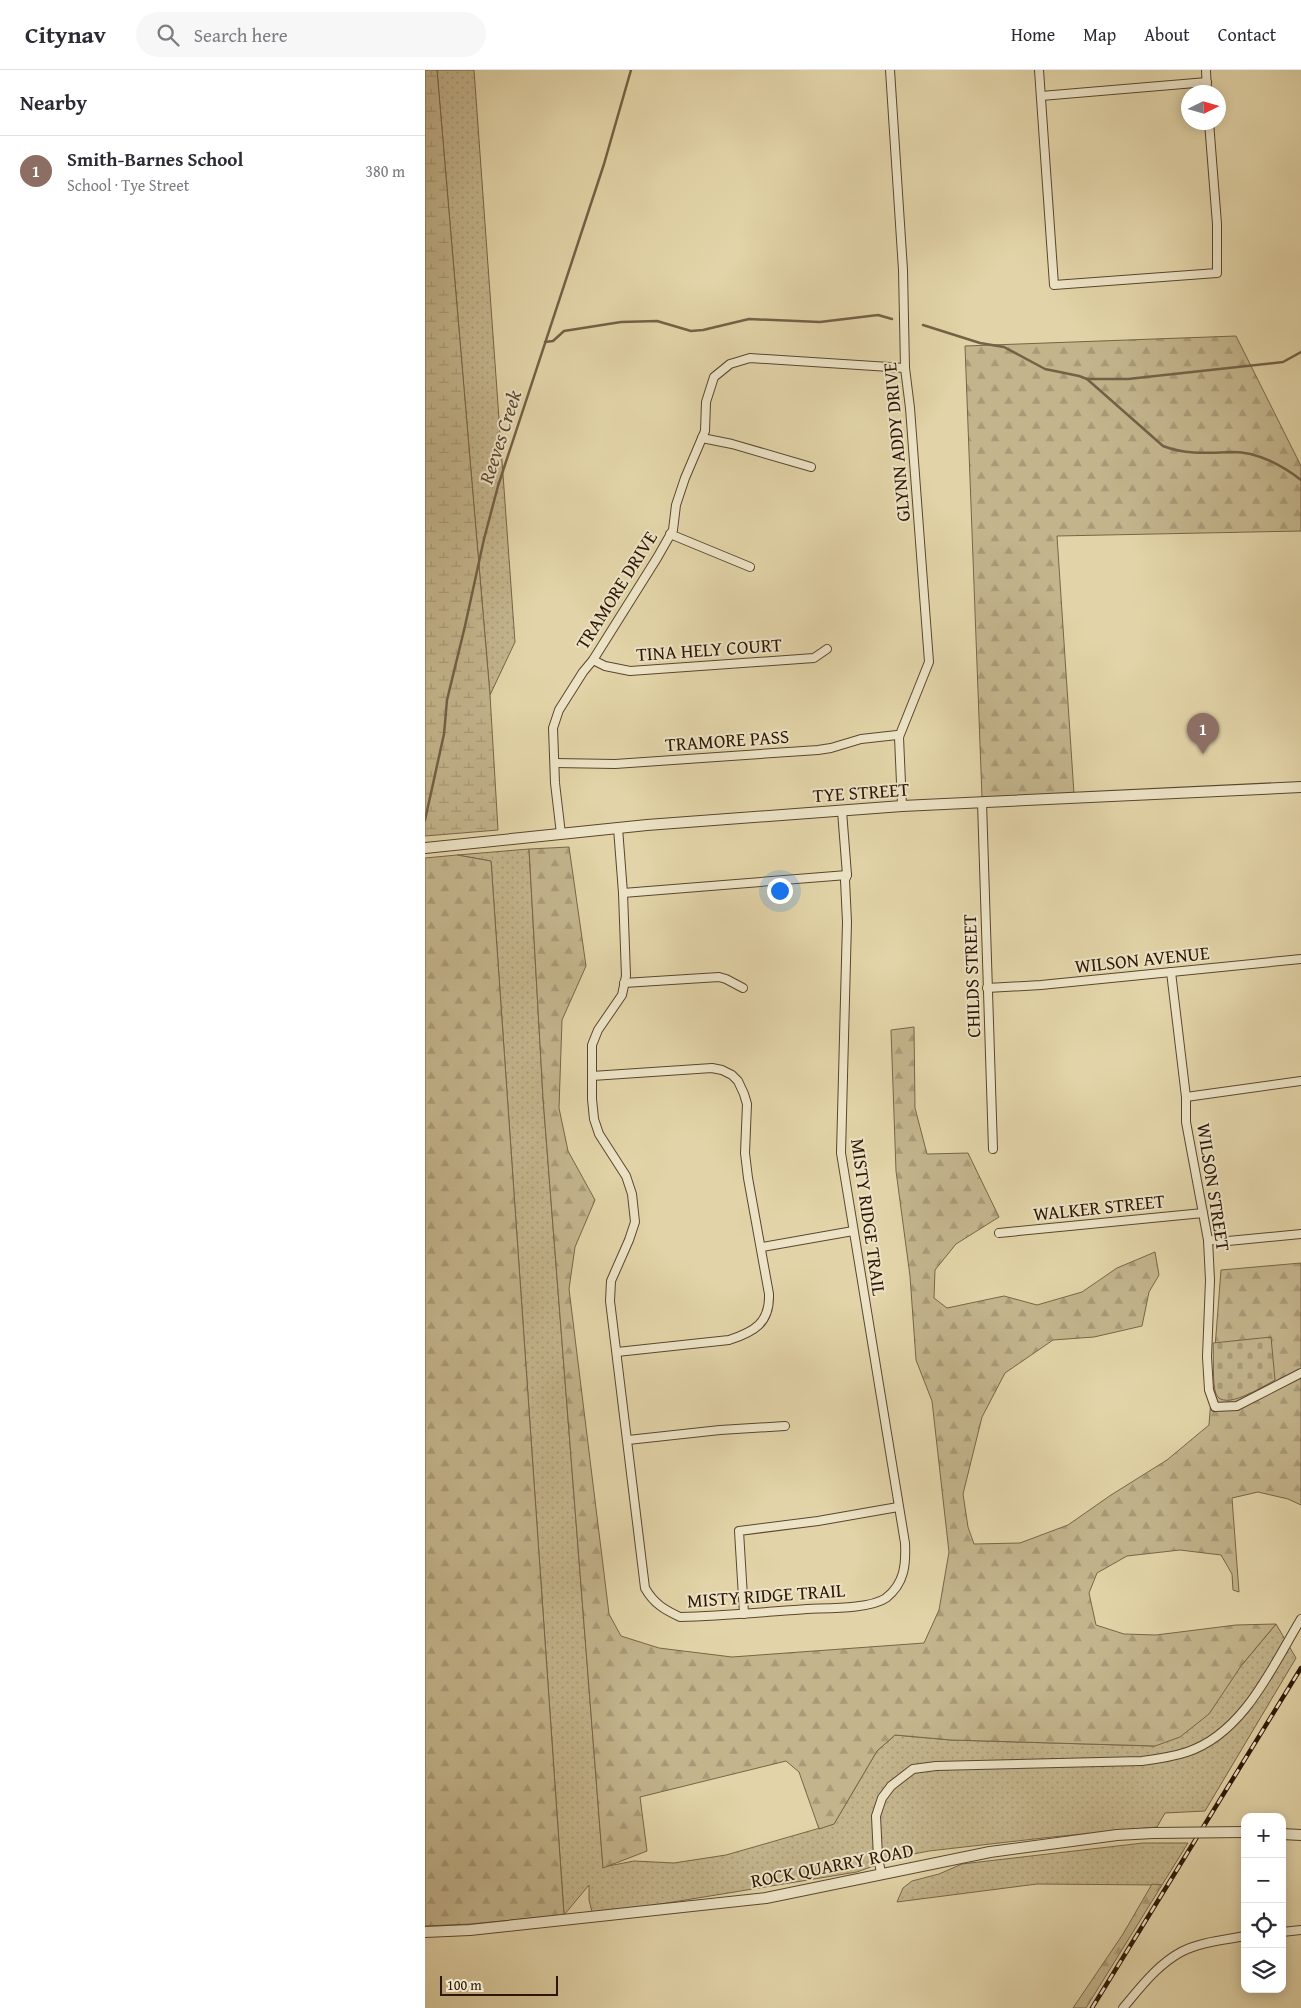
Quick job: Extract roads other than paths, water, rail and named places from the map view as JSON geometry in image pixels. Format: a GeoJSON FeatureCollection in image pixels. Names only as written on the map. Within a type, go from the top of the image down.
{"type":"FeatureCollection","features":[{"type":"Feature","properties":{"kind":"street","name":"GLYNN ADDY DRIVE"},"geometry":{"type":"LineString","coordinates":[[890,70],[903,270],[905,368],[910,408],[929,662],[899,737],[902,806]]}},
{"type":"Feature","properties":{"kind":"street"},"geometry":{"type":"LineString","coordinates":[[1039,70],[1054,285],[1217,273],[1217,224],[1210,130]]}},
{"type":"Feature","properties":{"kind":"street"},"geometry":{"type":"LineString","coordinates":[[1041,96],[1207,82],[1205,70]]}},
{"type":"Feature","properties":{"kind":"street","name":"TRAMORE DRIVE"},"geometry":{"type":"LineString","coordinates":[[561,834],[555,784],[553,728],[559,710],[583,672],[593,660],[670,534],[676,505],[685,478],[705,431],[706,402],[714,377],[730,364],[750,358],[905,368]]}},
{"type":"Feature","properties":{"kind":"street"},"geometry":{"type":"LineString","coordinates":[[702,438],[732,444],[811,467]]}},
{"type":"Feature","properties":{"kind":"street"},"geometry":{"type":"LineString","coordinates":[[670,534],[750,567]]}},
{"type":"Feature","properties":{"kind":"street","name":"TINA HELY COURT"},"geometry":{"type":"LineString","coordinates":[[593,660],[605,666],[630,671],[665,670],[814,658],[827,649]]}},
{"type":"Feature","properties":{"kind":"street","name":"TRAMORE PASS"},"geometry":{"type":"LineString","coordinates":[[555,763],[615,764],[818,750],[861,740],[897,735],[899,737]]}},
{"type":"Feature","properties":{"kind":"street","name":"TYE STREET"},"geometry":{"type":"LineString","coordinates":[[425,848],[618,828],[902,806],[1301,787]]}},
{"type":"Feature","properties":{"kind":"street","name":"CHILDS STREET"},"geometry":{"type":"LineString","coordinates":[[982,802],[993,1149]]}},
{"type":"Feature","properties":{"kind":"street","name":"MISTY RIDGE TRAIL"},"geometry":{"type":"LineString","coordinates":[[618,828],[623,893],[625,976],[622,995],[598,1030],[592,1044],[593,1119],[608,1150],[626,1176],[632,1194],[635,1222],[611,1281],[610,1301],[628,1440],[642,1576],[645,1588],[651,1598],[663,1609],[680,1617],[744,1614],[870,1604],[885,1599],[902,1578],[905,1565],[905,1543],[841,1153],[847,875],[843,811]]}},
{"type":"Feature","properties":{"kind":"street"},"geometry":{"type":"LineString","coordinates":[[623,893],[847,875]]}},
{"type":"Feature","properties":{"kind":"street","name":"WILSON AVENUE"},"geometry":{"type":"LineString","coordinates":[[987,988],[1041,985],[1301,959]]}},
{"type":"Feature","properties":{"kind":"street","name":"WILSON STREET"},"geometry":{"type":"LineString","coordinates":[[1171,972],[1186,1097],[1189,1140],[1208,1240],[1210,1280],[1207,1357],[1209,1390],[1215,1407],[1237,1406],[1301,1373]]}},
{"type":"Feature","properties":{"kind":"street"},"geometry":{"type":"LineString","coordinates":[[624,983],[719,977],[743,988]]}},
{"type":"Feature","properties":{"kind":"street"},"geometry":{"type":"LineString","coordinates":[[592,1076],[712,1068],[722,1070],[732,1075],[738,1081],[747,1104],[745,1152],[748,1178],[769,1294],[769,1309],[758,1327],[747,1334],[729,1340],[617,1352]]}},
{"type":"Feature","properties":{"kind":"street"},"geometry":{"type":"LineString","coordinates":[[1186,1097],[1301,1081]]}},
{"type":"Feature","properties":{"kind":"street","name":"WALKER STREET"},"geometry":{"type":"LineString","coordinates":[[999,1233],[1203,1213]]}},
{"type":"Feature","properties":{"kind":"street"},"geometry":{"type":"LineString","coordinates":[[762,1247],[853,1231]]}},
{"type":"Feature","properties":{"kind":"street"},"geometry":{"type":"LineString","coordinates":[[1208,1240],[1227,1241],[1301,1234]]}},
{"type":"Feature","properties":{"kind":"street"},"geometry":{"type":"LineString","coordinates":[[628,1440],[729,1429],[785,1426]]}},
{"type":"Feature","properties":{"kind":"street"},"geometry":{"type":"LineString","coordinates":[[744,1614],[739,1530],[819,1521],[898,1507]]}},
{"type":"Feature","properties":{"kind":"street"},"geometry":{"type":"LineString","coordinates":[[881,1873],[878,1857],[876,1816],[882,1798],[891,1786],[913,1769],[936,1766],[1142,1761],[1167,1758],[1189,1752],[1226,1728],[1253,1698],[1301,1619]]}},
{"type":"Feature","properties":{"kind":"street","name":"ROCK QUARRY ROAD"},"geometry":{"type":"LineString","coordinates":[[425,1932],[470,1930],[766,1898],[990,1852],[1117,1835],[1241,1832]]}},
{"type":"Feature","properties":{"kind":"street"},"geometry":{"type":"LineString","coordinates":[[1286,1834],[1301,1835]]}},
{"type":"Feature","properties":{"kind":"street"},"geometry":{"type":"LineString","coordinates":[[1286,1932],[1301,1930]]}},
{"type":"Feature","properties":{"kind":"street"},"geometry":{"type":"LineString","coordinates":[[1123,2008],[1149,1976],[1181,1952],[1212,1942],[1241,1937]]}},
{"type":"Feature","properties":{"kind":"waterway","name":"Reeves Creek"},"geometry":{"type":"LineString","coordinates":[[425,820],[444,734],[447,700],[498,486],[604,164],[631,70]]}},
{"type":"Feature","properties":{"kind":"waterway"},"geometry":{"type":"LineString","coordinates":[[545,342],[553,341],[564,331],[621,322],[657,321],[691,331],[749,319],[820,322],[878,315],[892,319]]}},
{"type":"Feature","properties":{"kind":"waterway"},"geometry":{"type":"LineString","coordinates":[[923,325],[980,343],[1004,347],[1045,369],[1087,379],[1163,446],[1189,452],[1251,454],[1286,469],[1301,480]]}},
{"type":"Feature","properties":{"kind":"waterway"},"geometry":{"type":"LineString","coordinates":[[1087,379],[1128,379],[1283,362],[1301,352]]}},
{"type":"Feature","properties":{"kind":"railway"},"geometry":{"type":"LineString","coordinates":[[1092,2008],[1301,1668]]}},
{"type":"Feature","properties":{"kind":"place","name":"Smith-Barnes School"},"geometry":{"type":"Point","coordinates":[1203,754]}}]}
